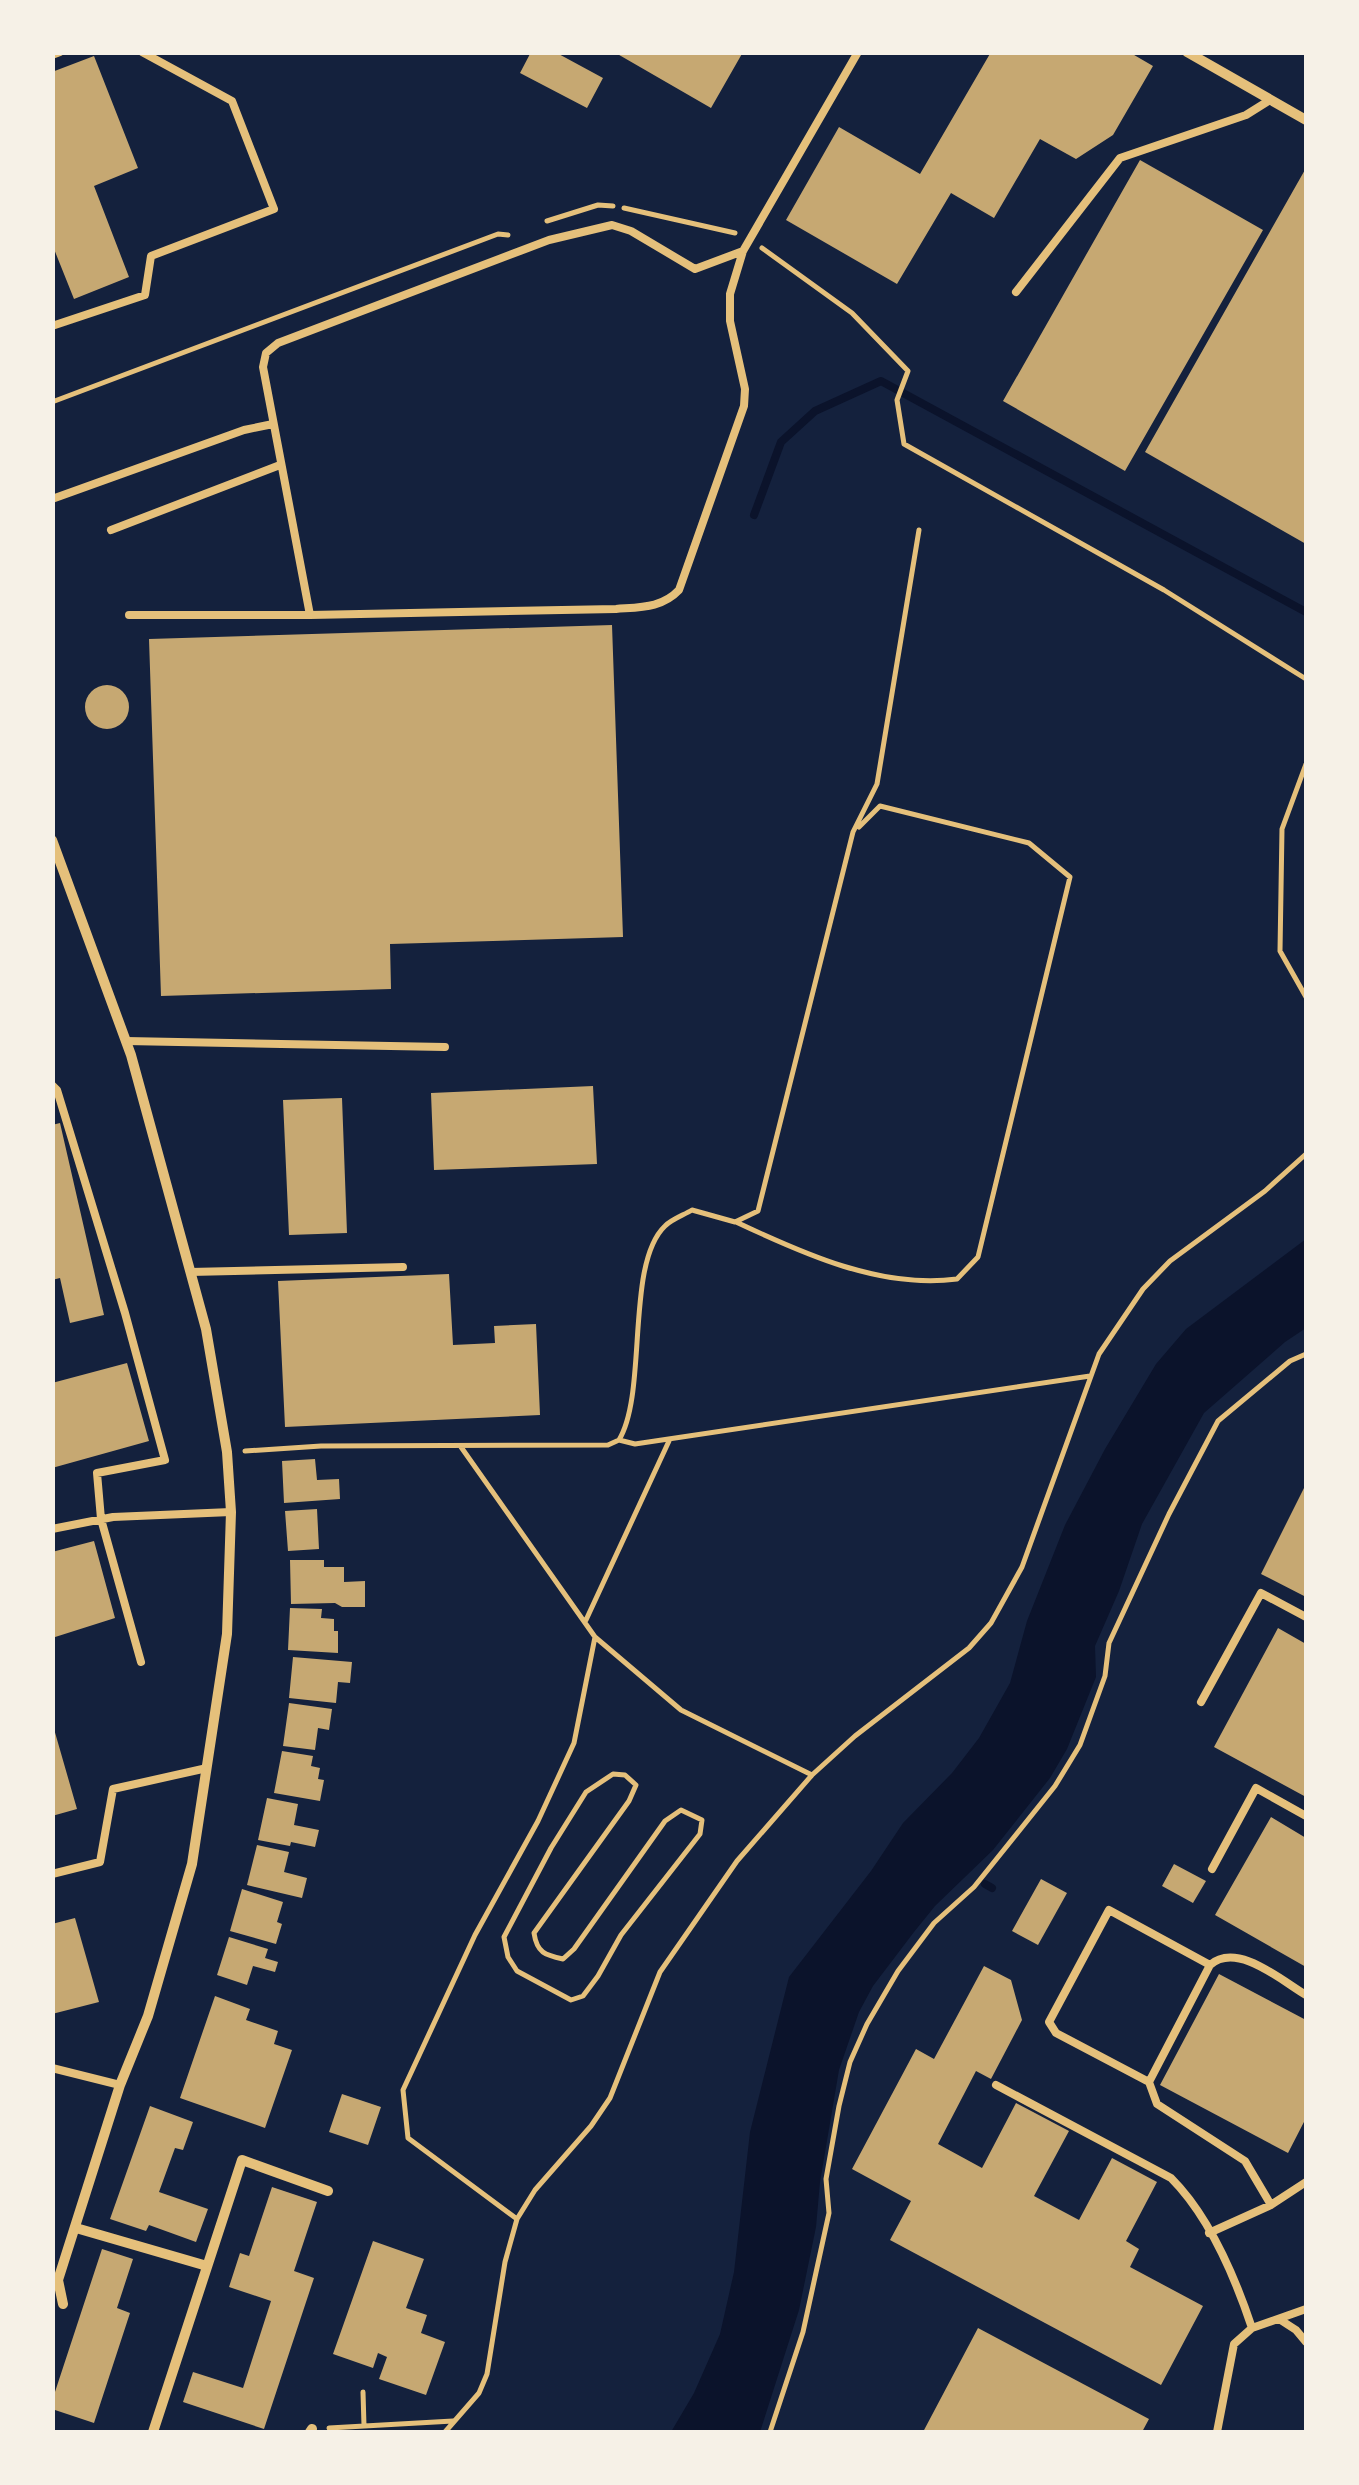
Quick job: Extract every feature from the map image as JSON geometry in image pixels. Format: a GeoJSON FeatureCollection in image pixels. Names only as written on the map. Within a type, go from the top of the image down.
{"type":"FeatureCollection","features":[{"type":"Feature","properties":{"kind":"street"},"geometry":{"type":"LineString","coordinates":[[1187,52],[1306,120]]}},
{"type":"Feature","properties":{"kind":"street"},"geometry":{"type":"LineString","coordinates":[[52,840],[126,1042],[206,1330],[227,1452],[231,1512],[228,1634],[192,1864],[148,2016],[120,2084],[58,2280],[63,2304]]}},
{"type":"Feature","properties":{"kind":"street"},"geometry":{"type":"LineString","coordinates":[[153,2432],[242,2160],[328,2191]]}},
{"type":"Feature","properties":{"kind":"street"},"geometry":{"type":"LineString","coordinates":[[76,2228],[207,2266]]}},
{"type":"Feature","properties":{"kind":"lane"},"geometry":{"type":"LineString","coordinates":[[52,55],[60,52]]}},
{"type":"Feature","properties":{"kind":"lane"},"geometry":{"type":"LineString","coordinates":[[52,326],[145,295],[151,256],[274,209],[232,101],[142,52]]}},
{"type":"Feature","properties":{"kind":"lane"},"geometry":{"type":"LineString","coordinates":[[129,615],[616,609],[668,602],[679,590],[744,406],[730,322],[730,294],[743,251],[858,52]]}},
{"type":"Feature","properties":{"kind":"lane"},"geometry":{"type":"LineString","coordinates":[[1016,292],[1120,158],[1246,115],[1270,100]]}},
{"type":"Feature","properties":{"kind":"lane"},"geometry":{"type":"LineString","coordinates":[[310,615],[263,368],[266,354],[278,343],[549,240],[612,225],[630,231],[695,270],[743,251]]}},
{"type":"Feature","properties":{"kind":"lane"},"geometry":{"type":"LineString","coordinates":[[52,499],[230,435],[272,424]]}},
{"type":"Feature","properties":{"kind":"lane"},"geometry":{"type":"LineString","coordinates":[[111,530],[280,465]]}},
{"type":"Feature","properties":{"kind":"lane"},"geometry":{"type":"LineString","coordinates":[[126,1042],[445,1047]]}},
{"type":"Feature","properties":{"kind":"lane"},"geometry":{"type":"LineString","coordinates":[[52,1085],[57,1090],[126,1313],[165,1460],[97,1473],[101,1519],[140,1662]]}},
{"type":"Feature","properties":{"kind":"lane"},"geometry":{"type":"LineString","coordinates":[[190,1272],[403,1267]]}},
{"type":"Feature","properties":{"kind":"lane"},"geometry":{"type":"LineString","coordinates":[[52,1528],[101,1519],[231,1512]]}},
{"type":"Feature","properties":{"kind":"lane"},"geometry":{"type":"LineString","coordinates":[[1201,1702],[1261,1593],[1306,1617]]}},
{"type":"Feature","properties":{"kind":"lane"},"geometry":{"type":"LineString","coordinates":[[52,1874],[100,1862],[113,1788],[207,1768]]}},
{"type":"Feature","properties":{"kind":"lane"},"geometry":{"type":"LineString","coordinates":[[1212,1869],[1256,1788],[1306,1816]]}},
{"type":"Feature","properties":{"kind":"lane"},"geometry":{"type":"LineString","coordinates":[[1210,1965],[1109,1910],[1049,2022],[1056,2032],[1148,2082],[1157,2104],[1245,2160],[1271,2204]]}},
{"type":"Feature","properties":{"kind":"lane"},"geometry":{"type":"LineString","coordinates":[[1148,2082],[1217,1958],[1232,1956],[1251,1962],[1306,1995]]}},
{"type":"Feature","properties":{"kind":"lane"},"geometry":{"type":"LineString","coordinates":[[52,2068],[120,2084]]}},
{"type":"Feature","properties":{"kind":"lane"},"geometry":{"type":"LineString","coordinates":[[996,2086],[1171,2178],[1191,2198],[1241,2296],[1252,2328]]}},
{"type":"Feature","properties":{"kind":"lane"},"geometry":{"type":"LineString","coordinates":[[1209,2232],[1271,2204],[1306,2182]]}},
{"type":"Feature","properties":{"kind":"lane"},"geometry":{"type":"LineString","coordinates":[[1218,2432],[1234,2344],[1252,2328],[1306,2310]]}},
{"type":"Feature","properties":{"kind":"lane"},"geometry":{"type":"LineString","coordinates":[[1278,2319],[1306,2342]]}},
{"type":"Feature","properties":{"kind":"path"},"geometry":{"type":"LineString","coordinates":[[770,252],[852,314],[908,371],[897,400],[904,444],[1164,590],[1306,679]]}},
{"type":"Feature","properties":{"kind":"path"},"geometry":{"type":"LineString","coordinates":[[735,1222],[758,1211],[854,832],[877,784],[918,530]]}},
{"type":"Feature","properties":{"kind":"path"},"geometry":{"type":"LineString","coordinates":[[1306,764],[1282,830],[1280,951],[1306,996]]}},
{"type":"Feature","properties":{"kind":"path"},"geometry":{"type":"LineString","coordinates":[[619,1440],[629,1410],[646,1264],[663,1227],[692,1210],[735,1222],[784,1245],[878,1276],[923,1283],[957,1279],[978,1257],[1070,877],[1029,843],[880,806],[854,832]]}},
{"type":"Feature","properties":{"kind":"path"},"geometry":{"type":"LineString","coordinates":[[445,2432],[478,2393],[488,2374],[504,2262],[517,2218],[610,2098],[660,1972],[736,1861],[812,1774],[854,1736],[969,1648],[991,1623],[1022,1567],[1099,1354],[1143,1289],[1170,1261],[1264,1192],[1306,1154]]}},
{"type":"Feature","properties":{"kind":"path"},"geometry":{"type":"LineString","coordinates":[[770,2432],[803,2332],[829,2213],[826,2178],[839,2106],[850,2062],[866,2024],[898,1971],[934,1923],[974,1888],[1055,1786],[1080,1745],[1105,1676],[1109,1643],[1218,1421],[1290,1361],[1306,1354]]}},
{"type":"Feature","properties":{"kind":"path"},"geometry":{"type":"LineString","coordinates":[[227,1452],[321,1446],[608,1444],[619,1440],[636,1444],[1092,1376]]}},
{"type":"Feature","properties":{"kind":"path"},"geometry":{"type":"LineString","coordinates":[[586,1620],[670,1439]]}},
{"type":"Feature","properties":{"kind":"path"},"geometry":{"type":"LineString","coordinates":[[461,1447],[596,1637],[681,1710],[812,1774]]}},
{"type":"Feature","properties":{"kind":"path"},"geometry":{"type":"LineString","coordinates":[[517,2218],[408,2138],[403,2090],[475,1935],[538,1820],[574,1742],[596,1637]]}},
{"type":"Feature","properties":{"kind":"path"},"geometry":{"type":"LineString","coordinates":[[613,1774],[625,1775],[636,1785],[629,1801],[534,1934],[536,1946],[544,1955],[563,1958],[574,1949],[665,1821],[681,1810],[692,1814],[702,1820],[700,1834],[621,1935],[583,1996],[571,2000],[555,1994],[518,1970],[508,1956],[504,1937],[550,1848],[586,1792],[613,1774]]}},
{"type":"Feature","properties":{"kind":"path"},"geometry":{"type":"LineString","coordinates":[[362,2392],[364,2426]]}},
{"type":"Feature","properties":{"kind":"path"},"geometry":{"type":"LineString","coordinates":[[311,2431],[456,2420]]}},
{"type":"Feature","properties":{"kind":"water"},"geometry":{"type":"Polygon","coordinates":[[[1306,1239],[1306,1328],[1204,1413],[1142,1524],[1095,1646],[1096,1677],[1067,1749],[1050,1778],[993,1850],[914,1932],[873,1986],[859,2012],[839,2070],[816,2227],[799,2310],[760,2432],[671,2432],[694,2393],[720,2334],[734,2272],[750,2132],[789,1977],[903,1823],[952,1773],[979,1738],[1010,1683],[1027,1621],[1065,1525],[1156,1364],[1186,1329],[1306,1239]]]}},
{"type":"Feature","properties":{"kind":"building"},"geometry":{"type":"Polygon","coordinates":[[[531,52],[555,52],[603,78],[587,108],[520,73],[531,52]]]}},
{"type":"Feature","properties":{"kind":"building"},"geometry":{"type":"Polygon","coordinates":[[[614,52],[743,52],[711,108],[614,52]]]}},
{"type":"Feature","properties":{"kind":"building"},"geometry":{"type":"Polygon","coordinates":[[[991,52],[1129,52],[1153,66],[1113,135],[1076,159],[1040,139],[994,218],[951,193],[897,284],[786,220],[839,127],[920,174],[991,52]]]}},
{"type":"Feature","properties":{"kind":"building"},"geometry":{"type":"Polygon","coordinates":[[[94,56],[138,168],[94,186],[129,277],[74,299],[52,244],[52,72],[94,56]]]}},
{"type":"Feature","properties":{"kind":"building"},"geometry":{"type":"Polygon","coordinates":[[[1140,160],[1263,230],[1125,471],[1003,401],[1140,160]]]}},
{"type":"Feature","properties":{"kind":"building"},"geometry":{"type":"Polygon","coordinates":[[[1306,168],[1306,544],[1145,452],[1306,168]]]}},
{"type":"Feature","properties":{"kind":"building"},"geometry":{"type":"Polygon","coordinates":[[[612,625],[623,937],[390,944],[391,989],[161,996],[149,639],[612,625]]]}},
{"type":"Feature","properties":{"kind":"building"},"geometry":{"type":"Polygon","coordinates":[[[107,685],[123,691],[129,707],[123,723],[107,729],[91,723],[85,707],[91,691],[107,685]]]}},
{"type":"Feature","properties":{"kind":"building"},"geometry":{"type":"Polygon","coordinates":[[[593,1086],[597,1164],[434,1170],[431,1093],[593,1086]]]}},
{"type":"Feature","properties":{"kind":"building"},"geometry":{"type":"Polygon","coordinates":[[[342,1098],[347,1233],[289,1235],[283,1100],[342,1098]]]}},
{"type":"Feature","properties":{"kind":"building"},"geometry":{"type":"Polygon","coordinates":[[[60,1123],[104,1315],[70,1323],[60,1278],[52,1280],[52,1125],[60,1123]]]}},
{"type":"Feature","properties":{"kind":"building"},"geometry":{"type":"Polygon","coordinates":[[[449,1274],[453,1345],[495,1343],[494,1326],[536,1324],[540,1415],[285,1427],[278,1281],[449,1274]]]}},
{"type":"Feature","properties":{"kind":"building"},"geometry":{"type":"Polygon","coordinates":[[[127,1363],[149,1441],[52,1468],[52,1383],[127,1363]]]}},
{"type":"Feature","properties":{"kind":"building"},"geometry":{"type":"Polygon","coordinates":[[[315,1459],[317,1480],[339,1479],[340,1499],[284,1503],[282,1461],[315,1459]]]}},
{"type":"Feature","properties":{"kind":"building"},"geometry":{"type":"Polygon","coordinates":[[[1306,1484],[1306,1597],[1261,1574],[1306,1484]]]}},
{"type":"Feature","properties":{"kind":"building"},"geometry":{"type":"Polygon","coordinates":[[[317,1509],[319,1549],[288,1551],[285,1511],[317,1509]]]}},
{"type":"Feature","properties":{"kind":"building"},"geometry":{"type":"Polygon","coordinates":[[[94,1541],[115,1618],[52,1638],[52,1552],[94,1541]]]}},
{"type":"Feature","properties":{"kind":"building"},"geometry":{"type":"Polygon","coordinates":[[[290,1560],[324,1560],[324,1567],[344,1567],[344,1582],[365,1581],[365,1607],[291,1604],[290,1560]]]}},
{"type":"Feature","properties":{"kind":"building"},"geometry":{"type":"Polygon","coordinates":[[[290,1608],[322,1609],[321,1618],[334,1619],[338,1653],[288,1650],[290,1608]]]}},
{"type":"Feature","properties":{"kind":"building"},"geometry":{"type":"Polygon","coordinates":[[[1278,1628],[1306,1644],[1306,1797],[1214,1747],[1278,1628]]]}},
{"type":"Feature","properties":{"kind":"building"},"geometry":{"type":"Polygon","coordinates":[[[293,1657],[352,1662],[350,1683],[338,1682],[336,1703],[289,1698],[293,1657]]]}},
{"type":"Feature","properties":{"kind":"building"},"geometry":{"type":"Polygon","coordinates":[[[289,1703],[332,1709],[329,1730],[318,1728],[315,1750],[283,1746],[289,1703]]]}},
{"type":"Feature","properties":{"kind":"building"},"geometry":{"type":"Polygon","coordinates":[[[52,1722],[77,1809],[52,1816],[52,1722]]]}},
{"type":"Feature","properties":{"kind":"building"},"geometry":{"type":"Polygon","coordinates":[[[282,1751],[313,1756],[311,1766],[320,1768],[318,1779],[324,1780],[320,1801],[274,1793],[282,1751]]]}},
{"type":"Feature","properties":{"kind":"building"},"geometry":{"type":"Polygon","coordinates":[[[267,1798],[298,1804],[294,1825],[319,1830],[315,1847],[258,1840],[267,1798]]]}},
{"type":"Feature","properties":{"kind":"building"},"geometry":{"type":"Polygon","coordinates":[[[1271,1817],[1306,1838],[1306,1967],[1215,1915],[1271,1817]]]}},
{"type":"Feature","properties":{"kind":"building"},"geometry":{"type":"Polygon","coordinates":[[[257,1845],[289,1852],[284,1872],[307,1878],[302,1898],[247,1885],[257,1845]]]}},
{"type":"Feature","properties":{"kind":"building"},"geometry":{"type":"Polygon","coordinates":[[[1174,1864],[1206,1881],[1193,1903],[1162,1886],[1174,1864]]]}},
{"type":"Feature","properties":{"kind":"building"},"geometry":{"type":"Polygon","coordinates":[[[1041,1879],[1067,1893],[1038,1945],[1012,1931],[1041,1879]]]}},
{"type":"Feature","properties":{"kind":"building"},"geometry":{"type":"Polygon","coordinates":[[[242,1889],[283,1902],[276,1944],[230,1931],[242,1889]]]}},
{"type":"Feature","properties":{"kind":"building"},"geometry":{"type":"Polygon","coordinates":[[[75,1918],[99,2002],[52,2014],[52,1924],[75,1918]]]}},
{"type":"Feature","properties":{"kind":"building"},"geometry":{"type":"Polygon","coordinates":[[[229,1937],[268,1949],[265,1958],[278,1962],[275,1972],[253,1966],[247,1985],[217,1975],[229,1937]]]}},
{"type":"Feature","properties":{"kind":"building"},"geometry":{"type":"Polygon","coordinates":[[[984,1966],[1011,1980],[1022,2020],[991,2079],[976,2071],[938,2144],[982,2168],[1016,2103],[1069,2131],[1034,2196],[1079,2220],[1112,2158],[1157,2182],[1126,2241],[1139,2249],[1130,2267],[1203,2306],[1161,2385],[890,2240],[911,2201],[852,2169],[916,2049],[934,2059],[984,1966]]]}},
{"type":"Feature","properties":{"kind":"building"},"geometry":{"type":"Polygon","coordinates":[[[1219,1974],[1306,2020],[1306,2118],[1288,2153],[1160,2085],[1219,1974]]]}},
{"type":"Feature","properties":{"kind":"building"},"geometry":{"type":"Polygon","coordinates":[[[215,1996],[250,2009],[246,2020],[278,2031],[274,2044],[292,2050],[265,2128],[180,2098],[215,1996]]]}},
{"type":"Feature","properties":{"kind":"building"},"geometry":{"type":"Polygon","coordinates":[[[342,2094],[381,2107],[368,2145],[329,2132],[342,2094]]]}},
{"type":"Feature","properties":{"kind":"building"},"geometry":{"type":"Polygon","coordinates":[[[150,2106],[193,2122],[183,2150],[175,2148],[159,2192],[208,2209],[196,2242],[149,2225],[146,2231],[110,2219],[150,2106]]]}},
{"type":"Feature","properties":{"kind":"building"},"geometry":{"type":"Polygon","coordinates":[[[272,2187],[317,2202],[294,2271],[314,2278],[264,2429],[183,2402],[193,2372],[243,2388],[271,2301],[229,2287],[240,2253],[249,2256],[272,2187]]]}},
{"type":"Feature","properties":{"kind":"building"},"geometry":{"type":"Polygon","coordinates":[[[373,2241],[424,2259],[406,2308],[427,2315],[421,2333],[445,2342],[426,2395],[379,2379],[387,2357],[378,2353],[373,2368],[333,2354],[373,2241]]]}},
{"type":"Feature","properties":{"kind":"building"},"geometry":{"type":"Polygon","coordinates":[[[102,2249],[133,2259],[117,2308],[130,2313],[94,2423],[52,2409],[52,2401],[102,2249]]]}},
{"type":"Feature","properties":{"kind":"building"},"geometry":{"type":"Polygon","coordinates":[[[978,2328],[1149,2419],[1142,2432],[923,2432],[978,2328]]]}},
{"type":"Feature","properties":{"kind":"waterway"},"geometry":{"type":"LineString","coordinates":[[754,515],[781,442],[815,411],[881,381],[1306,612]]}},
{"type":"Feature","properties":{"kind":"waterway"},"geometry":{"type":"LineString","coordinates":[[985,1884],[992,1888]]}}]}
